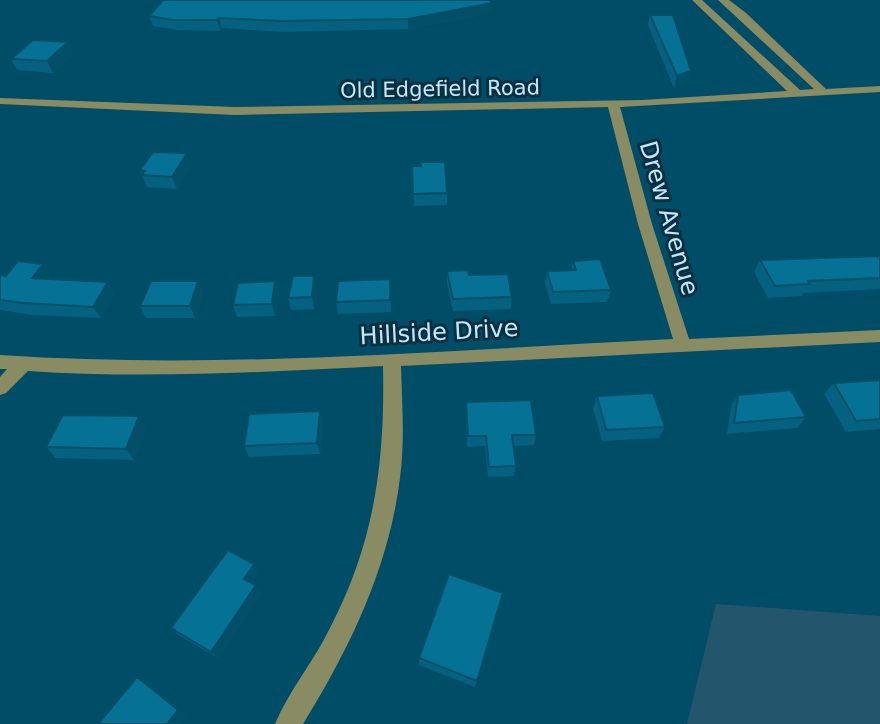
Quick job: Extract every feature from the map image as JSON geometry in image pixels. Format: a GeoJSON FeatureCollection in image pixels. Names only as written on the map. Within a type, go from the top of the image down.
{"type":"FeatureCollection","features":[{"type":"Feature","properties":{"kind":"street"},"geometry":{"type":"LineString","coordinates":[[697,0],[798,94]]}},
{"type":"Feature","properties":{"kind":"street"},"geometry":{"type":"LineString","coordinates":[[723,0],[743,15],[824,93]]}},
{"type":"Feature","properties":{"kind":"street","name":"Old Edgefield Road"},"geometry":{"type":"LineString","coordinates":[[0,101],[235,111],[613,104],[880,89]]}},
{"type":"Feature","properties":{"kind":"street","name":"Drew Avenue"},"geometry":{"type":"LineString","coordinates":[[613,104],[645,224],[683,345]]}},
{"type":"Feature","properties":{"kind":"street","name":"Hillside Drive"},"geometry":{"type":"LineString","coordinates":[[0,362],[117,367],[392,359],[880,336]]}},
{"type":"Feature","properties":{"kind":"street"},"geometry":{"type":"LineString","coordinates":[[288,724],[339,638],[361,588],[382,523],[394,437],[392,359]]}},
{"type":"Feature","properties":{"kind":"street"},"geometry":{"type":"LineString","coordinates":[[0,388],[24,364]]}},
{"type":"Feature","properties":{"kind":"shaded area"},"geometry":{"type":"Polygon","coordinates":[[[716,604],[880,616],[880,724],[687,724],[716,604]]]}},
{"type":"Feature","properties":{"kind":"building"},"geometry":{"type":"Polygon","coordinates":[[[163,0],[489,0],[493,3],[408,19],[173,20],[149,16],[163,0]]]}},
{"type":"Feature","properties":{"kind":"building"},"geometry":{"type":"Polygon","coordinates":[[[650,15],[673,15],[691,71],[677,76],[650,15]]]}},
{"type":"Feature","properties":{"kind":"building"},"geometry":{"type":"Polygon","coordinates":[[[33,40],[68,42],[47,61],[11,59],[33,40]]]}},
{"type":"Feature","properties":{"kind":"building"},"geometry":{"type":"Polygon","coordinates":[[[153,152],[187,153],[172,177],[142,175],[145,171],[140,170],[153,152]]]}},
{"type":"Feature","properties":{"kind":"building"},"geometry":{"type":"Polygon","coordinates":[[[420,162],[445,162],[447,193],[413,194],[412,166],[421,166],[420,162]]]}},
{"type":"Feature","properties":{"kind":"building"},"geometry":{"type":"Polygon","coordinates":[[[880,256],[880,278],[808,281],[810,284],[775,286],[760,260],[880,256]]]}},
{"type":"Feature","properties":{"kind":"building"},"geometry":{"type":"Polygon","coordinates":[[[600,259],[611,290],[553,292],[547,271],[576,270],[573,261],[600,259]]]}},
{"type":"Feature","properties":{"kind":"building"},"geometry":{"type":"Polygon","coordinates":[[[18,261],[43,264],[32,278],[108,282],[93,307],[0,300],[0,275],[6,276],[18,261]]]}},
{"type":"Feature","properties":{"kind":"building"},"geometry":{"type":"Polygon","coordinates":[[[468,270],[469,275],[508,274],[512,297],[453,299],[447,271],[468,270]]]}},
{"type":"Feature","properties":{"kind":"building"},"geometry":{"type":"Polygon","coordinates":[[[293,276],[314,276],[312,297],[288,298],[293,276]]]}},
{"type":"Feature","properties":{"kind":"building"},"geometry":{"type":"Polygon","coordinates":[[[390,279],[390,300],[336,302],[338,281],[390,279]]]}},
{"type":"Feature","properties":{"kind":"building"},"geometry":{"type":"Polygon","coordinates":[[[151,281],[198,281],[190,306],[140,306],[151,281]]]}},
{"type":"Feature","properties":{"kind":"building"},"geometry":{"type":"Polygon","coordinates":[[[275,281],[272,304],[233,305],[238,283],[275,281]]]}},
{"type":"Feature","properties":{"kind":"building"},"geometry":{"type":"Polygon","coordinates":[[[880,380],[880,419],[856,421],[834,383],[880,380]]]}},
{"type":"Feature","properties":{"kind":"building"},"geometry":{"type":"Polygon","coordinates":[[[791,390],[806,417],[734,423],[738,395],[791,390]]]}},
{"type":"Feature","properties":{"kind":"building"},"geometry":{"type":"Polygon","coordinates":[[[653,393],[665,427],[606,430],[597,396],[653,393]]]}},
{"type":"Feature","properties":{"kind":"building"},"geometry":{"type":"Polygon","coordinates":[[[531,400],[536,435],[512,435],[516,466],[489,467],[486,436],[468,436],[466,402],[531,400]]]}},
{"type":"Feature","properties":{"kind":"building"},"geometry":{"type":"Polygon","coordinates":[[[320,411],[317,443],[244,446],[249,414],[320,411]]]}},
{"type":"Feature","properties":{"kind":"building"},"geometry":{"type":"Polygon","coordinates":[[[63,415],[139,416],[126,449],[46,447],[63,415]]]}},
{"type":"Feature","properties":{"kind":"building"},"geometry":{"type":"Polygon","coordinates":[[[228,550],[254,564],[244,579],[256,585],[211,652],[171,628],[228,550]]]}},
{"type":"Feature","properties":{"kind":"building"},"geometry":{"type":"Polygon","coordinates":[[[449,574],[503,593],[477,681],[419,658],[449,574]]]}},
{"type":"Feature","properties":{"kind":"building"},"geometry":{"type":"Polygon","coordinates":[[[137,677],[178,710],[167,724],[98,724],[137,677]]]}}]}
